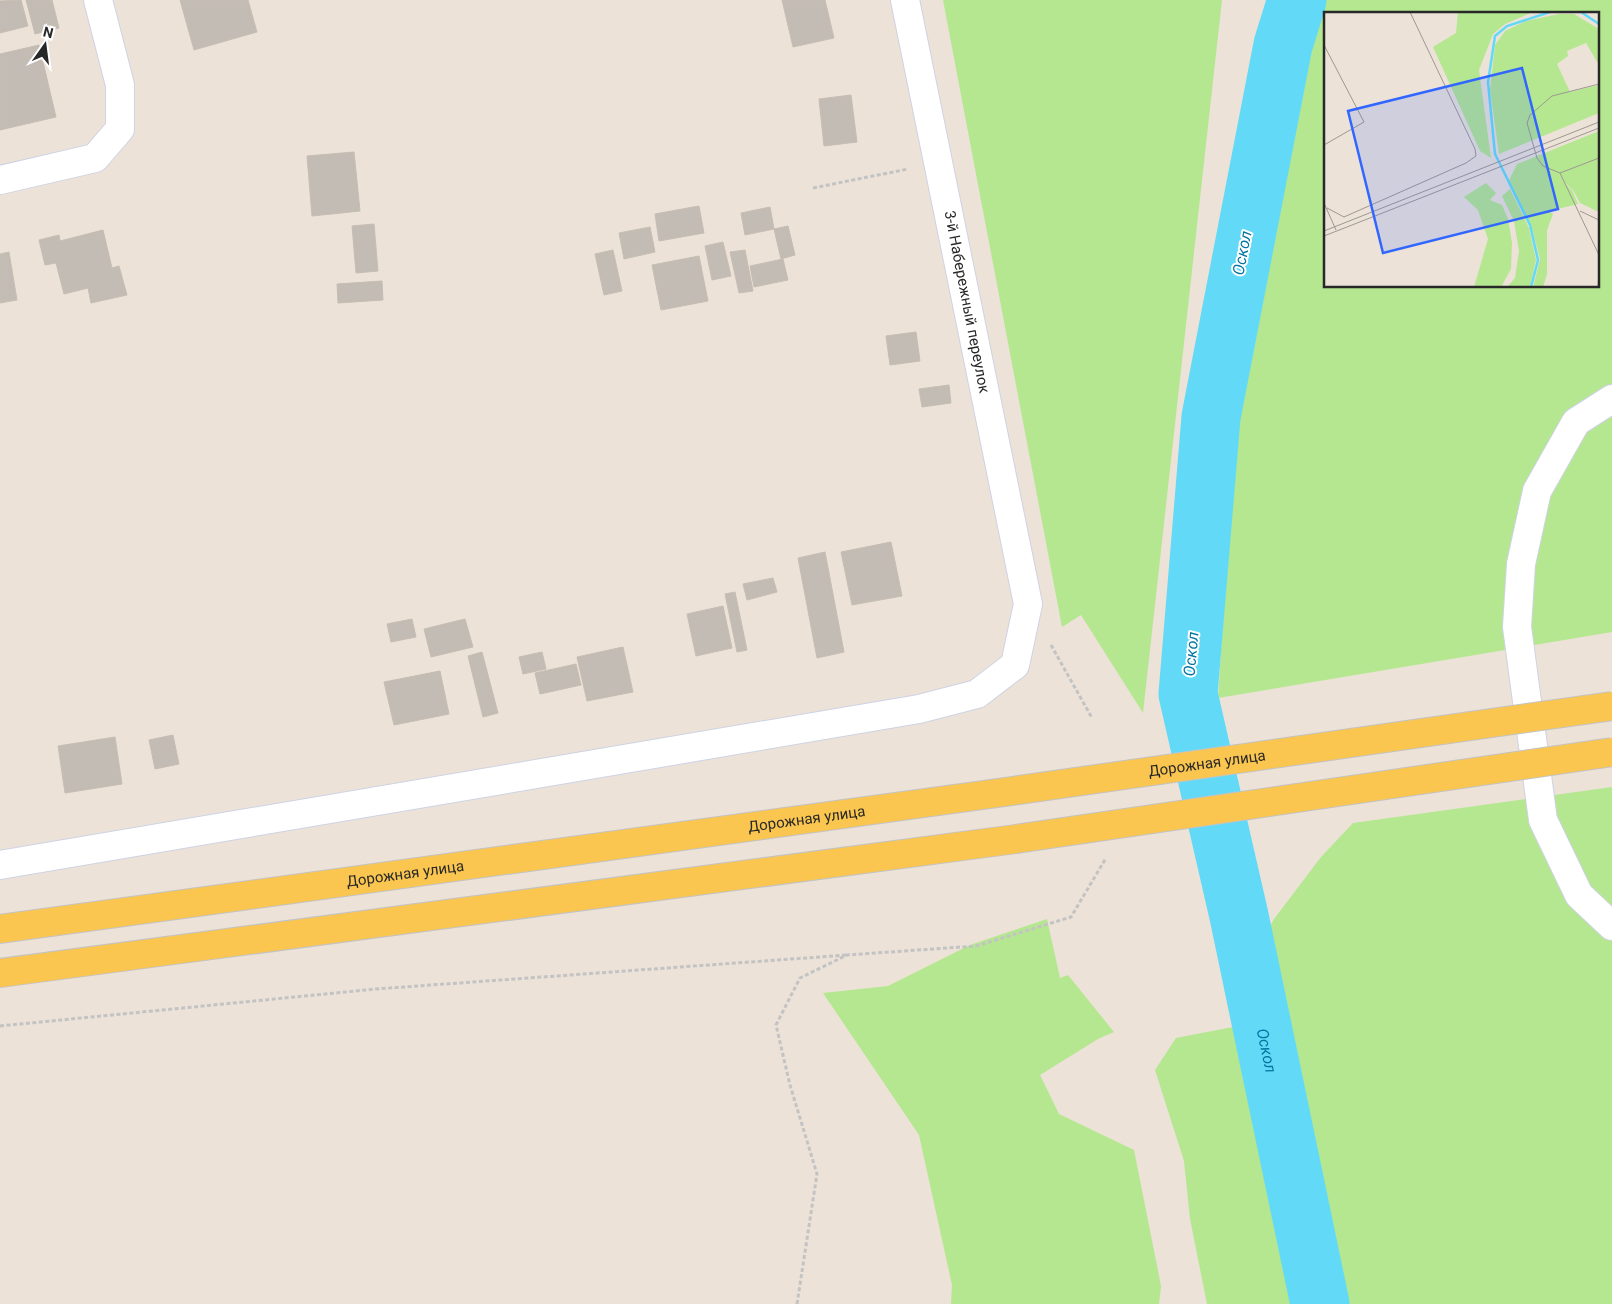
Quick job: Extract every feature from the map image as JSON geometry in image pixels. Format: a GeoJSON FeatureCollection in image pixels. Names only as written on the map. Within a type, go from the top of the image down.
{"type":"FeatureCollection","features":[{"type":"Feature","properties":{"kind":"main road","name":"Дорожная улица"},"geometry":{"type":"LineString","coordinates":[[0,929],[1005,792],[1612,706]]}},
{"type":"Feature","properties":{"kind":"main road"},"geometry":{"type":"LineString","coordinates":[[0,973],[1016,839],[1612,752]]}},
{"type":"Feature","properties":{"kind":"street"},"geometry":{"type":"LineString","coordinates":[[0,180],[95,158],[120,128],[120,85],[98,0]]}},
{"type":"Feature","properties":{"kind":"street","name":"3-й Набережный переулок"},"geometry":{"type":"LineString","coordinates":[[905,0],[1028,604]]}},
{"type":"Feature","properties":{"kind":"street"},"geometry":{"type":"LineString","coordinates":[[1612,399],[1576,422],[1537,491],[1520,564],[1517,627],[1543,820],[1579,895],[1612,926]]}},
{"type":"Feature","properties":{"kind":"street"},"geometry":{"type":"LineString","coordinates":[[0,865],[919,709],[977,694],[1016,666],[1028,604]]}},
{"type":"Feature","properties":{"kind":"path"},"geometry":{"type":"LineString","coordinates":[[813,188],[938,163]]}},
{"type":"Feature","properties":{"kind":"path"},"geometry":{"type":"LineString","coordinates":[[1028,604],[1092,718]]}},
{"type":"Feature","properties":{"kind":"path"},"geometry":{"type":"LineString","coordinates":[[0,1026],[376,990],[976,946],[1071,917],[1106,858]]}},
{"type":"Feature","properties":{"kind":"path"},"geometry":{"type":"LineString","coordinates":[[797,1304],[817,1174],[790,1085],[776,1025],[800,978],[847,955]]}},
{"type":"Feature","properties":{"kind":"green space"},"geometry":{"type":"Polygon","coordinates":[[[943,0],[1222,0],[1143,713],[1081,615],[1062,627],[943,0]]]}},
{"type":"Feature","properties":{"kind":"green space"},"geometry":{"type":"Polygon","coordinates":[[[1320,0],[1612,0],[1612,632],[1218,698],[1239,369],[1288,119],[1320,0]]]}},
{"type":"Feature","properties":{"kind":"green space"},"geometry":{"type":"Polygon","coordinates":[[[1612,787],[1612,1304],[1330,1304],[1253,958],[1274,919],[1321,857],[1353,823],[1612,787]]]}},
{"type":"Feature","properties":{"kind":"green space"},"geometry":{"type":"Polygon","coordinates":[[[1047,919],[1060,978],[1068,975],[1114,1032],[1098,1039],[1040,1075],[1059,1114],[1134,1150],[1161,1286],[1159,1304],[951,1304],[952,1285],[919,1135],[823,993],[888,986],[970,945],[1047,919]]]}},
{"type":"Feature","properties":{"kind":"green space"},"geometry":{"type":"Polygon","coordinates":[[[1238,1026],[1296,1304],[1207,1304],[1190,1219],[1184,1161],[1155,1070],[1176,1038],[1238,1026]]]}},
{"type":"Feature","properties":{"kind":"building"},"geometry":{"type":"Polygon","coordinates":[[[21,0],[28,26],[0,33],[0,1],[21,0]]]}},
{"type":"Feature","properties":{"kind":"building"},"geometry":{"type":"Polygon","coordinates":[[[26,0],[52,0],[59,28],[35,34],[26,0]]]}},
{"type":"Feature","properties":{"kind":"building"},"geometry":{"type":"Polygon","coordinates":[[[180,0],[248,0],[257,32],[194,50],[180,0]]]}},
{"type":"Feature","properties":{"kind":"building"},"geometry":{"type":"Polygon","coordinates":[[[782,0],[825,0],[834,38],[793,47],[782,0]]]}},
{"type":"Feature","properties":{"kind":"building"},"geometry":{"type":"Polygon","coordinates":[[[39,45],[56,117],[0,130],[0,54],[39,45]]]}},
{"type":"Feature","properties":{"kind":"building"},"geometry":{"type":"Polygon","coordinates":[[[851,95],[857,142],[824,146],[819,99],[851,95]]]}},
{"type":"Feature","properties":{"kind":"building"},"geometry":{"type":"Polygon","coordinates":[[[354,152],[360,211],[312,216],[307,156],[354,152]]]}},
{"type":"Feature","properties":{"kind":"building"},"geometry":{"type":"Polygon","coordinates":[[[699,206],[704,233],[659,241],[655,214],[699,206]]]}},
{"type":"Feature","properties":{"kind":"building"},"geometry":{"type":"Polygon","coordinates":[[[770,207],[774,229],[745,235],[741,213],[770,207]]]}},
{"type":"Feature","properties":{"kind":"building"},"geometry":{"type":"Polygon","coordinates":[[[374,224],[378,271],[356,273],[352,226],[374,224]]]}},
{"type":"Feature","properties":{"kind":"building"},"geometry":{"type":"Polygon","coordinates":[[[788,226],[795,255],[781,259],[774,229],[788,226]]]}},
{"type":"Feature","properties":{"kind":"building"},"geometry":{"type":"Polygon","coordinates":[[[650,227],[655,252],[624,259],[619,233],[650,227]]]}},
{"type":"Feature","properties":{"kind":"building"},"geometry":{"type":"Polygon","coordinates":[[[103,230],[112,268],[119,266],[127,295],[91,303],[88,288],[64,294],[56,263],[45,265],[39,240],[59,235],[60,241],[103,230]]]}},
{"type":"Feature","properties":{"kind":"building"},"geometry":{"type":"Polygon","coordinates":[[[723,242],[731,276],[712,280],[705,246],[723,242]]]}},
{"type":"Feature","properties":{"kind":"building"},"geometry":{"type":"Polygon","coordinates":[[[613,250],[622,291],[604,295],[595,254],[613,250]]]}},
{"type":"Feature","properties":{"kind":"building"},"geometry":{"type":"Polygon","coordinates":[[[745,250],[753,291],[739,293],[730,252],[745,250]]]}},
{"type":"Feature","properties":{"kind":"building"},"geometry":{"type":"Polygon","coordinates":[[[9,252],[17,300],[0,303],[0,254],[9,252]]]}},
{"type":"Feature","properties":{"kind":"building"},"geometry":{"type":"Polygon","coordinates":[[[699,256],[708,301],[661,310],[652,265],[699,256]]]}},
{"type":"Feature","properties":{"kind":"building"},"geometry":{"type":"Polygon","coordinates":[[[783,259],[788,280],[754,287],[750,266],[783,259]]]}},
{"type":"Feature","properties":{"kind":"building"},"geometry":{"type":"Polygon","coordinates":[[[382,281],[383,300],[338,303],[337,284],[382,281]]]}},
{"type":"Feature","properties":{"kind":"building"},"geometry":{"type":"Polygon","coordinates":[[[916,332],[920,361],[890,365],[886,336],[916,332]]]}},
{"type":"Feature","properties":{"kind":"building"},"geometry":{"type":"Polygon","coordinates":[[[949,385],[951,403],[922,407],[919,389],[949,385]]]}},
{"type":"Feature","properties":{"kind":"building"},"geometry":{"type":"Polygon","coordinates":[[[891,542],[902,596],[852,605],[841,552],[891,542]]]}},
{"type":"Feature","properties":{"kind":"building"},"geometry":{"type":"Polygon","coordinates":[[[825,552],[844,652],[817,658],[798,558],[825,552]]]}},
{"type":"Feature","properties":{"kind":"building"},"geometry":{"type":"Polygon","coordinates":[[[773,578],[777,592],[747,600],[743,584],[773,578]]]}},
{"type":"Feature","properties":{"kind":"building"},"geometry":{"type":"Polygon","coordinates":[[[735,592],[747,650],[737,652],[725,594],[735,592]]]}},
{"type":"Feature","properties":{"kind":"building"},"geometry":{"type":"Polygon","coordinates":[[[723,606],[732,648],[696,656],[687,614],[723,606]]]}},
{"type":"Feature","properties":{"kind":"building"},"geometry":{"type":"Polygon","coordinates":[[[412,619],[416,637],[391,642],[387,624],[412,619]]]}},
{"type":"Feature","properties":{"kind":"building"},"geometry":{"type":"Polygon","coordinates":[[[465,619],[473,647],[431,657],[424,629],[465,619]]]}},
{"type":"Feature","properties":{"kind":"building"},"geometry":{"type":"Polygon","coordinates":[[[623,647],[633,692],[587,701],[577,657],[623,647]]]}},
{"type":"Feature","properties":{"kind":"building"},"geometry":{"type":"Polygon","coordinates":[[[482,652],[498,713],[483,717],[468,656],[482,652]]]}},
{"type":"Feature","properties":{"kind":"building"},"geometry":{"type":"Polygon","coordinates":[[[542,652],[546,669],[523,674],[519,657],[542,652]]]}},
{"type":"Feature","properties":{"kind":"building"},"geometry":{"type":"Polygon","coordinates":[[[576,664],[581,685],[540,694],[535,673],[576,664]]]}},
{"type":"Feature","properties":{"kind":"building"},"geometry":{"type":"Polygon","coordinates":[[[440,671],[449,714],[394,725],[384,682],[440,671]]]}},
{"type":"Feature","properties":{"kind":"building"},"geometry":{"type":"Polygon","coordinates":[[[173,735],[179,764],[155,769],[149,740],[173,735]]]}},
{"type":"Feature","properties":{"kind":"building"},"geometry":{"type":"Polygon","coordinates":[[[115,737],[122,784],[65,793],[58,746],[115,737]]]}},
{"type":"Feature","properties":{"kind":"waterway","name":"Оскол"},"geometry":{"type":"LineString","coordinates":[[1297,0],[1283,45],[1211,417],[1188,694],[1239,916],[1320,1304]]}}]}
